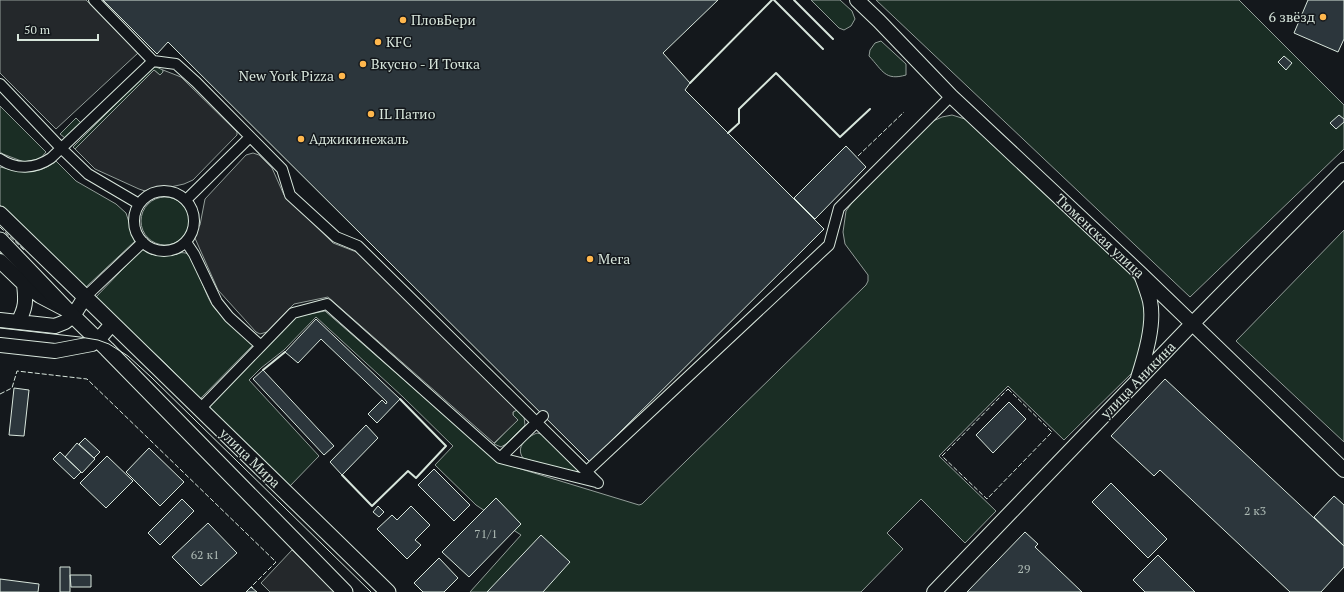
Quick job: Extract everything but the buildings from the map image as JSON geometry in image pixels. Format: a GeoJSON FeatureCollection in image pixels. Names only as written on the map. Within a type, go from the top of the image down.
{"type":"FeatureCollection","features":[{"type":"Feature","properties":{"kind":"main road","name":"улица Мира"},"geometry":{"type":"LineString","coordinates":[[0,214],[388,592]]}},
{"type":"Feature","properties":{"kind":"main road","name":"улица Мира"},"geometry":{"type":"LineString","coordinates":[[0,240],[345,592]]}},
{"type":"Feature","properties":{"kind":"street"},"geometry":{"type":"LineString","coordinates":[[94,0],[153,61],[176,64],[196,82],[282,169],[290,195],[336,237],[358,246],[540,419],[586,472],[598,483],[500,458],[327,304],[293,313],[200,409]]}},
{"type":"Feature","properties":{"kind":"street","name":"Тюменская улица"},"geometry":{"type":"LineString","coordinates":[[857,0],[951,96],[1142,275],[1344,470]]}},
{"type":"Feature","properties":{"kind":"street"},"geometry":{"type":"LineString","coordinates":[[0,159],[23,168],[42,164],[51,158],[153,61]]}},
{"type":"Feature","properties":{"kind":"street"},"geometry":{"type":"LineString","coordinates":[[0,84],[88,174],[139,204]]}},
{"type":"Feature","properties":{"kind":"street"},"geometry":{"type":"LineString","coordinates":[[586,472],[829,245],[839,208],[951,96]]}},
{"type":"Feature","properties":{"kind":"street"},"geometry":{"type":"LineString","coordinates":[[186,200],[250,137]]}},
{"type":"Feature","properties":{"kind":"street","name":"улица Аникина"},"geometry":{"type":"LineString","coordinates":[[934,592],[1192,324],[1344,170]]}},
{"type":"Feature","properties":{"kind":"street"},"geometry":{"type":"LineString","coordinates":[[162,190],[179,194],[186,200],[192,208],[194,221],[191,234],[186,242],[178,248],[169,251],[160,251],[151,248],[143,242],[138,236],[134,219],[139,204],[145,197],[162,190]]}},
{"type":"Feature","properties":{"kind":"street"},"geometry":{"type":"LineString","coordinates":[[0,320],[55,326],[65,322],[70,313],[85,297],[143,242]]}},
{"type":"Feature","properties":{"kind":"street"},"geometry":{"type":"LineString","coordinates":[[186,242],[194,254],[217,302],[229,317],[261,346]]}},
{"type":"Feature","properties":{"kind":"street"},"geometry":{"type":"LineString","coordinates":[[0,261],[24,284],[40,296],[70,313]]}},
{"type":"Feature","properties":{"kind":"street"},"geometry":{"type":"LineString","coordinates":[[1137,381],[1145,355],[1150,329],[1150,303],[1142,275]]}},
{"type":"Feature","properties":{"kind":"street"},"geometry":{"type":"LineString","coordinates":[[18,322],[23,313],[26,302],[24,284]]}},
{"type":"Feature","properties":{"kind":"street"},"geometry":{"type":"LineString","coordinates":[[0,346],[55,351],[92,344],[98,340],[112,324]]}},
{"type":"Feature","properties":{"kind":"street"},"geometry":{"type":"LineString","coordinates":[[500,458],[540,419]]}},
{"type":"Feature","properties":{"kind":"green space"},"geometry":{"type":"Polygon","coordinates":[[[811,0],[840,0],[852,11],[855,19],[851,26],[844,30],[839,28],[811,0]]]}},
{"type":"Feature","properties":{"kind":"green space"},"geometry":{"type":"Polygon","coordinates":[[[876,0],[1239,0],[1344,105],[1344,149],[1190,297],[876,0]]]}},
{"type":"Feature","properties":{"kind":"green space"},"geometry":{"type":"Polygon","coordinates":[[[881,41],[906,64],[906,75],[899,77],[889,76],[881,70],[869,56],[870,50],[875,43],[881,41]]]}},
{"type":"Feature","properties":{"kind":"green space"},"geometry":{"type":"Polygon","coordinates":[[[156,67],[163,70],[163,72],[160,75],[154,70],[75,149],[73,147],[152,68],[156,67]]]}},
{"type":"Feature","properties":{"kind":"green space"},"geometry":{"type":"Polygon","coordinates":[[[0,106],[46,152],[40,159],[24,162],[0,152],[0,106]]]}},
{"type":"Feature","properties":{"kind":"green space"},"geometry":{"type":"Polygon","coordinates":[[[952,115],[965,119],[1129,273],[1144,291],[1149,320],[1137,368],[1064,440],[1008,386],[939,456],[996,511],[965,543],[921,499],[887,533],[903,549],[861,592],[470,592],[521,535],[476,505],[435,465],[453,446],[403,397],[316,317],[284,350],[261,368],[249,380],[319,456],[289,487],[208,408],[295,318],[325,311],[498,462],[639,505],[642,504],[866,285],[868,275],[845,244],[843,232],[846,211],[851,204],[931,122],[942,117],[952,115]]]}},
{"type":"Feature","properties":{"kind":"green space"},"geometry":{"type":"Polygon","coordinates":[[[76,118],[81,123],[65,138],[60,134],[76,118]]]}},
{"type":"Feature","properties":{"kind":"green space"},"geometry":{"type":"Polygon","coordinates":[[[56,161],[76,181],[116,204],[126,213],[135,241],[85,288],[0,205],[0,167],[29,172],[42,169],[56,161]]]}},
{"type":"Feature","properties":{"kind":"green space"},"geometry":{"type":"Polygon","coordinates":[[[160,197],[170,197],[182,204],[189,216],[189,226],[182,238],[170,245],[160,245],[152,241],[145,234],[141,226],[141,216],[145,208],[152,201],[160,197]]]}},
{"type":"Feature","properties":{"kind":"green space"},"geometry":{"type":"Polygon","coordinates":[[[1344,230],[1344,442],[1236,341],[1344,230]]]}},
{"type":"Feature","properties":{"kind":"green space"},"geometry":{"type":"Polygon","coordinates":[[[143,248],[166,254],[188,254],[194,263],[213,306],[227,321],[254,344],[200,399],[166,364],[95,298],[143,248]]]}},
{"type":"Feature","properties":{"kind":"green space"},"geometry":{"type":"Polygon","coordinates":[[[517,410],[524,417],[525,425],[506,444],[501,447],[494,444],[517,420],[513,415],[513,412],[517,410]]]}},
{"type":"Feature","properties":{"kind":"green space"},"geometry":{"type":"Polygon","coordinates":[[[537,433],[541,434],[576,468],[579,471],[578,473],[575,474],[523,458],[520,450],[521,446],[529,437],[537,433]]]}},
{"type":"Feature","properties":{"kind":"shaded area"},"geometry":{"type":"Polygon","coordinates":[[[0,0],[86,0],[138,53],[56,129],[0,73],[0,0]]]}},
{"type":"Feature","properties":{"kind":"shaded area"},"geometry":{"type":"Polygon","coordinates":[[[154,70],[160,75],[163,70],[181,77],[237,132],[237,135],[193,180],[184,184],[148,192],[95,169],[75,149],[154,70]]]}},
{"type":"Feature","properties":{"kind":"shaded area"},"geometry":{"type":"Polygon","coordinates":[[[253,153],[259,155],[272,168],[284,195],[333,243],[359,253],[517,410],[513,412],[513,415],[518,420],[494,443],[328,297],[294,304],[267,332],[260,334],[256,332],[218,290],[194,233],[200,225],[205,199],[246,155],[253,153]]]}},
{"type":"Feature","properties":{"kind":"shaded area"},"geometry":{"type":"Polygon","coordinates":[[[292,550],[335,592],[270,592],[261,583],[292,550]]]}},
{"type":"Feature","properties":{"kind":"tram line"},"geometry":{"type":"LineString","coordinates":[[0,328],[98,340],[109,344],[128,356],[371,592]]}},
{"type":"Feature","properties":{"kind":"fence"},"geometry":{"type":"LineString","coordinates":[[858,156],[904,112]]}},
{"type":"Feature","properties":{"kind":"fence"},"geometry":{"type":"LineString","coordinates":[[0,227],[24,250]]}},
{"type":"Feature","properties":{"kind":"fence"},"geometry":{"type":"LineString","coordinates":[[0,394],[12,388],[17,371],[87,379],[276,562],[251,587],[253,588]]}},
{"type":"Feature","properties":{"kind":"fence"},"geometry":{"type":"LineString","coordinates":[[1008,389],[1052,432],[987,499],[942,456],[1008,389]]}},
{"type":"Feature","properties":{"kind":"wall"},"geometry":{"type":"LineString","coordinates":[[690,83],[772,0]]}},
{"type":"Feature","properties":{"kind":"wall"},"geometry":{"type":"LineString","coordinates":[[774,0],[823,49]]}},
{"type":"Feature","properties":{"kind":"wall"},"geometry":{"type":"LineString","coordinates":[[794,0],[833,39]]}},
{"type":"Feature","properties":{"kind":"wall"},"geometry":{"type":"LineString","coordinates":[[728,133],[739,123],[739,109],[776,73],[840,137],[870,109]]}},
{"type":"Feature","properties":{"kind":"wall"},"geometry":{"type":"LineString","coordinates":[[263,370],[285,352]]}},
{"type":"Feature","properties":{"kind":"wall"},"geometry":{"type":"LineString","coordinates":[[342,475],[372,506],[408,471],[416,478],[446,446],[400,399]]}},
{"type":"Feature","properties":{"kind":"place","name":"6 звёзд"},"geometry":{"type":"Point","coordinates":[1323,17]}},
{"type":"Feature","properties":{"kind":"place","name":"ПловБери"},"geometry":{"type":"Point","coordinates":[403,20]}},
{"type":"Feature","properties":{"kind":"place","name":"KFC"},"geometry":{"type":"Point","coordinates":[378,42]}},
{"type":"Feature","properties":{"kind":"place","name":"Вкусно - И Точка"},"geometry":{"type":"Point","coordinates":[363,64]}},
{"type":"Feature","properties":{"kind":"place","name":"New York Pizza"},"geometry":{"type":"Point","coordinates":[342,76]}},
{"type":"Feature","properties":{"kind":"place","name":"IL Патио"},"geometry":{"type":"Point","coordinates":[371,114]}},
{"type":"Feature","properties":{"kind":"place","name":"Аджикинежаль"},"geometry":{"type":"Point","coordinates":[301,139]}},
{"type":"Feature","properties":{"kind":"place","name":"Мега"},"geometry":{"type":"Point","coordinates":[590,259]}}]}
